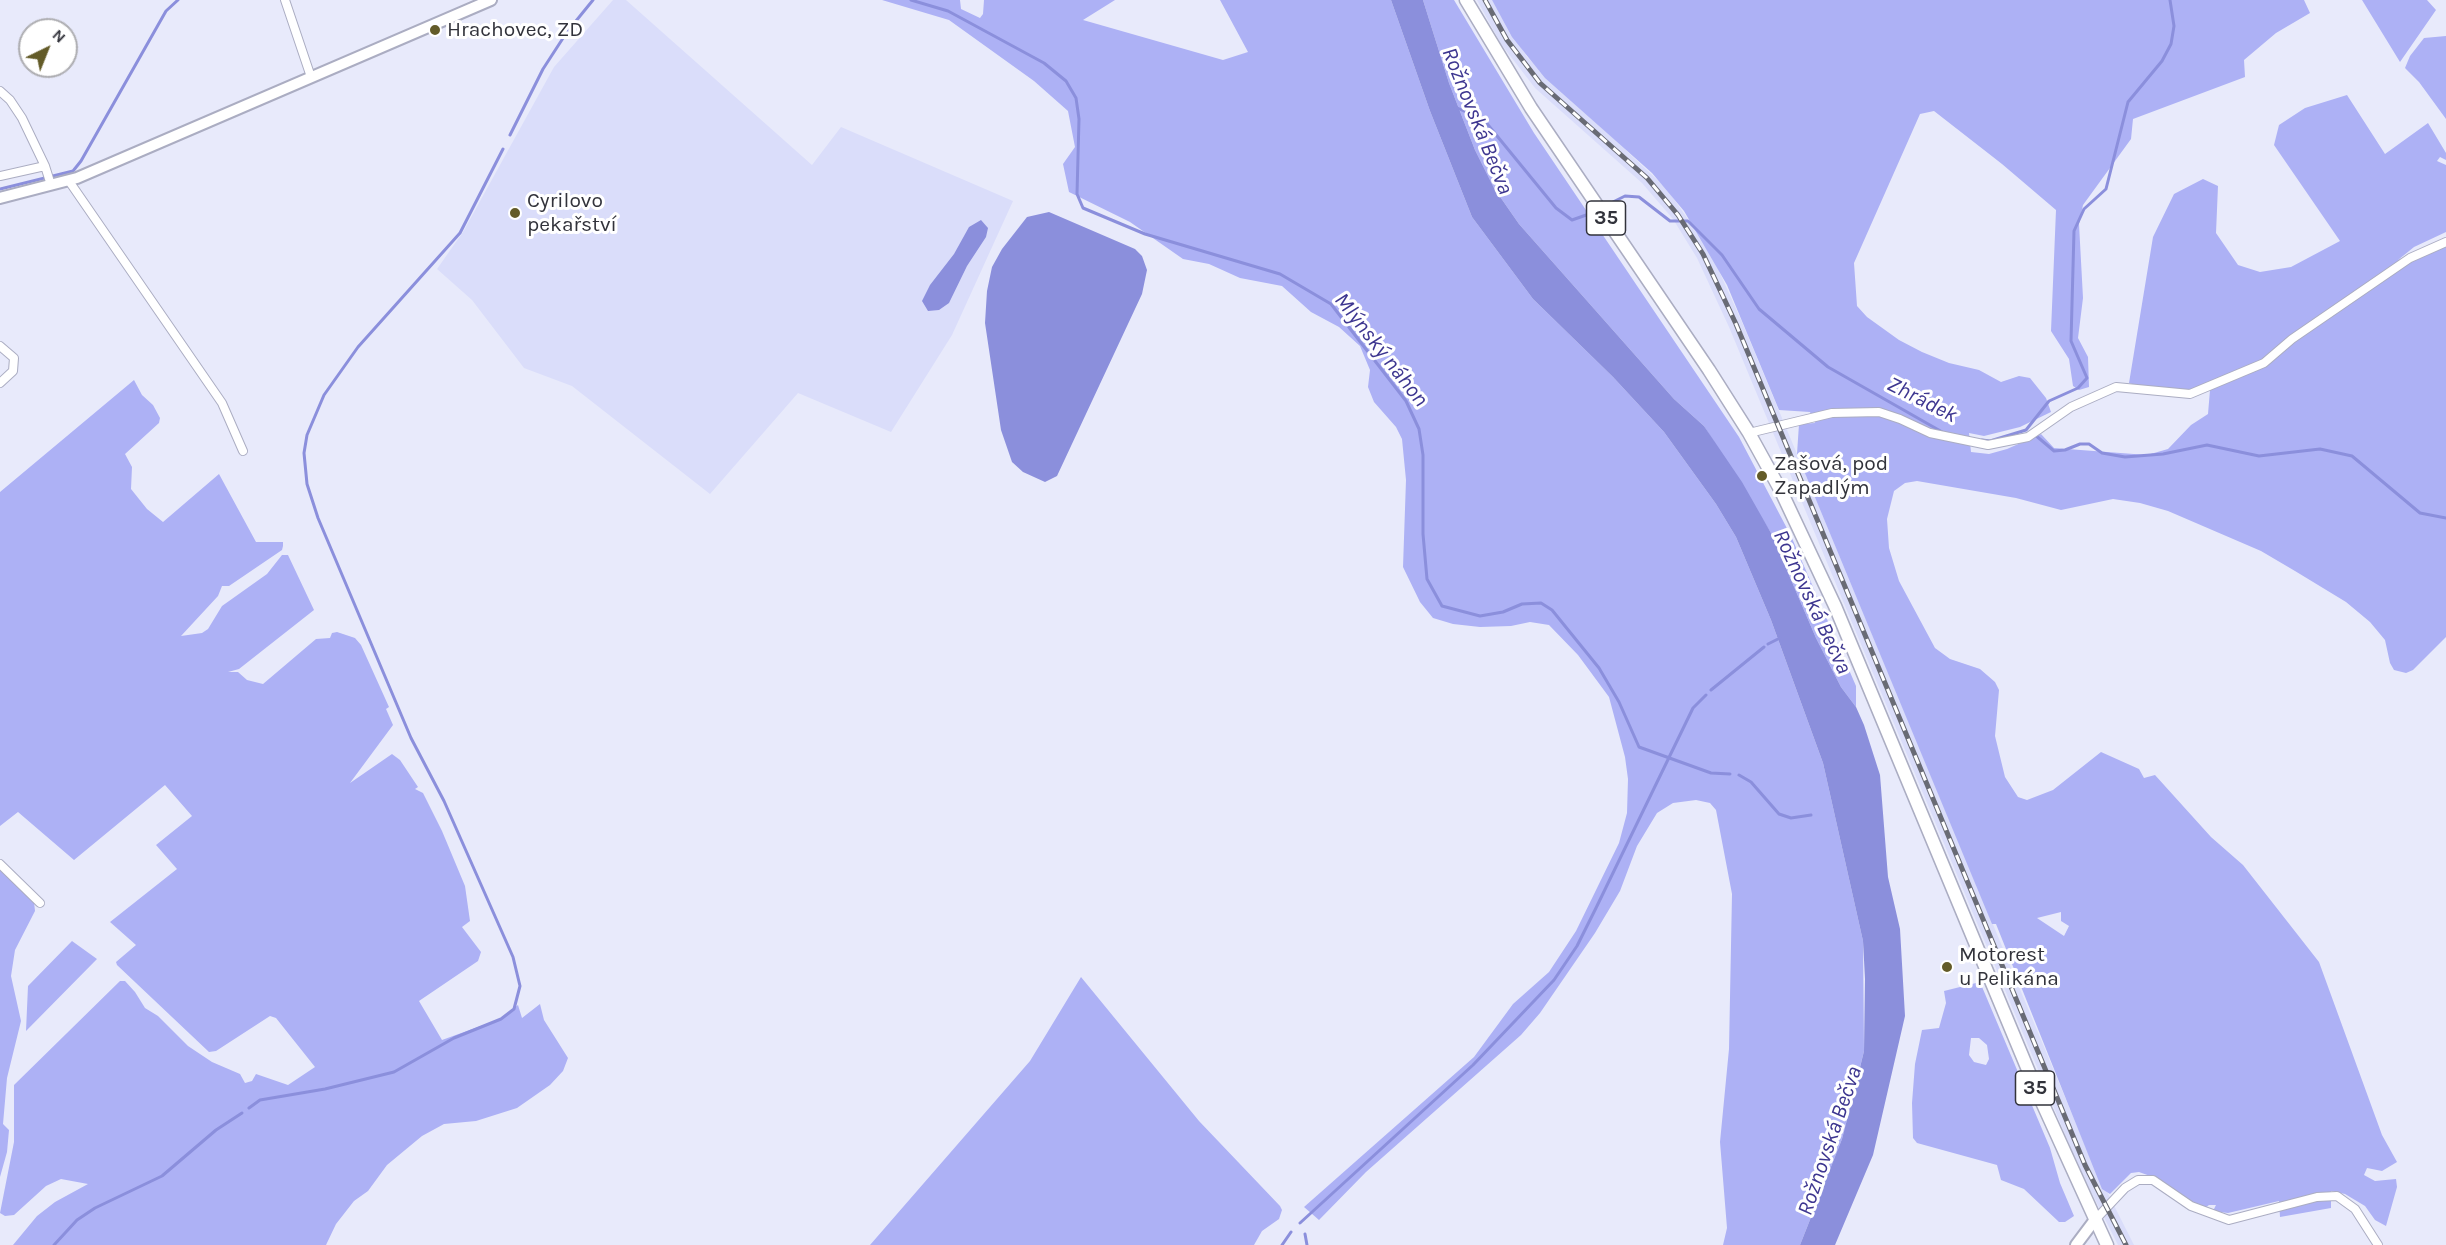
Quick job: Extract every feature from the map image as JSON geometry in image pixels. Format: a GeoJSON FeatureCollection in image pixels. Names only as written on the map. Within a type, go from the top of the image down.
{"type":"FeatureCollection","features":[{"type":"Feature","properties":{"kind":"main road","name":"35"},"geometry":{"type":"LineString","coordinates":[[1466,0],[1531,108],[1749,433],[1793,515],[1835,606],[2036,1089],[2094,1221],[2107,1245]]}},
{"type":"Feature","properties":{"kind":"street"},"geometry":{"type":"LineString","coordinates":[[285,0],[311,77]]}},
{"type":"Feature","properties":{"kind":"street"},"geometry":{"type":"LineString","coordinates":[[0,176],[48,176],[69,181],[491,0]]}},
{"type":"Feature","properties":{"kind":"street"},"geometry":{"type":"LineString","coordinates":[[0,91],[10,100],[22,118],[48,176]]}},
{"type":"Feature","properties":{"kind":"street"},"geometry":{"type":"LineString","coordinates":[[0,198],[48,176]]}},
{"type":"Feature","properties":{"kind":"street"},"geometry":{"type":"LineString","coordinates":[[69,181],[222,404],[243,451]]}},
{"type":"Feature","properties":{"kind":"street"},"geometry":{"type":"LineString","coordinates":[[1749,433],[1832,413],[1879,412],[1958,441],[1988,445],[2028,437],[2071,407],[2116,387],[2190,394],[2248,372],[2264,363],[2292,339],[2410,258],[2446,242]]}},
{"type":"Feature","properties":{"kind":"street"},"geometry":{"type":"LineString","coordinates":[[0,346],[14,358],[13,371],[0,383]]}},
{"type":"Feature","properties":{"kind":"street"},"geometry":{"type":"LineString","coordinates":[[0,864],[40,903]]}},
{"type":"Feature","properties":{"kind":"street"},"geometry":{"type":"LineString","coordinates":[[2076,1245],[2094,1221],[2125,1188],[2138,1180],[2153,1180],[2191,1206],[2229,1220],[2317,1197],[2337,1196],[2355,1209],[2378,1245]]}},
{"type":"Feature","properties":{"kind":"shaded area"},"geometry":{"type":"Polygon","coordinates":[[[613,0],[626,0],[812,165],[841,127],[1013,201],[952,335],[891,432],[798,393],[710,494],[572,386],[524,368],[472,300],[437,269],[463,232],[554,67],[613,0]]]}},
{"type":"Feature","properties":{"kind":"shaded area"},"geometry":{"type":"Polygon","coordinates":[[[882,0],[960,0],[961,9],[980,18],[983,14],[984,0],[1115,0],[1083,20],[1223,60],[1248,52],[1220,0],[1391,0],[1430,111],[1472,217],[1533,299],[1613,377],[1664,432],[1716,504],[1736,537],[1771,620],[1823,763],[1863,941],[1864,1051],[1842,1139],[1800,1245],[1723,1245],[1727,1228],[1720,1142],[1729,1049],[1732,894],[1716,810],[1710,803],[1696,800],[1673,803],[1657,813],[1637,846],[1620,891],[1595,933],[1540,1013],[1521,1035],[1366,1172],[1319,1220],[1304,1207],[1474,1057],[1513,1004],[1549,972],[1576,931],[1619,843],[1627,813],[1628,779],[1625,757],[1609,697],[1578,655],[1549,625],[1530,622],[1511,626],[1480,627],[1453,624],[1433,618],[1420,602],[1403,567],[1406,480],[1402,439],[1396,427],[1374,402],[1368,387],[1370,370],[1360,346],[1339,327],[1311,312],[1282,286],[1240,278],[1209,264],[1183,259],[1130,222],[1069,192],[1063,164],[1075,147],[1068,111],[1034,81],[949,20],[882,0]]]}},
{"type":"Feature","properties":{"kind":"shaded area"},"geometry":{"type":"Polygon","coordinates":[[[1391,0],[1423,0],[1449,83],[1475,150],[1494,188],[1519,224],[1674,399],[1704,426],[1742,482],[1771,533],[1816,638],[1864,725],[1880,775],[1888,877],[1900,929],[1905,1016],[1873,1155],[1835,1245],[1800,1245],[1842,1139],[1854,1092],[1864,1051],[1865,979],[1863,941],[1823,763],[1771,620],[1736,537],[1716,504],[1664,432],[1613,377],[1533,299],[1472,217],[1430,111],[1391,0]]]}},
{"type":"Feature","properties":{"kind":"shaded area"},"geometry":{"type":"Polygon","coordinates":[[[1423,0],[1454,0],[1534,133],[1739,437],[1791,536],[1856,686],[1856,707],[1841,687],[1816,638],[1771,533],[1704,426],[1674,399],[1519,224],[1494,188],[1475,150],[1449,83],[1423,0]]]}},
{"type":"Feature","properties":{"kind":"shaded area"},"geometry":{"type":"Polygon","coordinates":[[[1477,0],[1492,0],[1527,57],[1667,189],[1710,251],[1742,322],[2092,1162],[2134,1245],[2118,1245],[2079,1168],[1729,327],[1697,258],[1673,219],[1642,183],[1535,88],[1501,44],[1477,0]]]}},
{"type":"Feature","properties":{"kind":"shaded area"},"geometry":{"type":"Polygon","coordinates":[[[1492,0],[2304,0],[2310,13],[2276,33],[2244,60],[2245,77],[2133,119],[2131,139],[2083,205],[2079,224],[2083,298],[2078,338],[2088,357],[2089,387],[2079,390],[2073,386],[2069,359],[2051,331],[2056,210],[1934,111],[1920,114],[1854,263],[1857,306],[1867,317],[1899,340],[1922,352],[1949,363],[1979,370],[2001,382],[2019,376],[2030,378],[2046,398],[2051,412],[2020,427],[1984,436],[1969,433],[1971,452],[1989,454],[2041,434],[2054,448],[2147,455],[2168,449],[2191,425],[2208,414],[2210,390],[2162,394],[2129,383],[2153,237],[2174,194],[2203,179],[2218,186],[2216,233],[2238,265],[2260,272],[2291,267],[2340,241],[2274,145],[2279,125],[2305,108],[2347,95],[2385,154],[2428,123],[2446,153],[2446,160],[2440,157],[2437,161],[2446,165],[2446,232],[2414,247],[2398,260],[2446,237],[2446,637],[2413,670],[2406,673],[2394,670],[2390,663],[2385,640],[2370,622],[2346,602],[2261,551],[2168,511],[2140,503],[2113,499],[2061,510],[2016,498],[1917,481],[1905,483],[1894,491],[1887,519],[1889,548],[1899,581],[1935,648],[1950,659],[1980,669],[1995,682],[1999,690],[1995,736],[2005,777],[2018,797],[2027,800],[2053,790],[2101,752],[2139,769],[2144,778],[2155,775],[2211,837],[2243,865],[2319,962],[2382,1135],[2397,1162],[2382,1171],[2367,1168],[2364,1175],[2375,1181],[2396,1179],[2397,1187],[2386,1226],[2375,1220],[2365,1206],[2345,1194],[2331,1191],[2331,1208],[2280,1217],[2279,1201],[2228,1213],[2213,1211],[2216,1205],[2209,1205],[2202,1210],[2153,1177],[2139,1172],[2131,1173],[2110,1194],[2102,1189],[1996,924],[1992,924],[1797,454],[1799,424],[1815,423],[1810,412],[1779,410],[1727,285],[1684,211],[1652,173],[1545,78],[1512,37],[1492,0]],[[2061,912],[2037,918],[2064,936],[2069,926],[2061,921],[2061,912]]]}},
{"type":"Feature","properties":{"kind":"shaded area"},"geometry":{"type":"Polygon","coordinates":[[[2362,0],[2427,0],[2436,10],[2400,62],[2362,0]]]}},
{"type":"Feature","properties":{"kind":"shaded area"},"geometry":{"type":"Polygon","coordinates":[[[2446,36],[2446,119],[2419,82],[2405,68],[2410,56],[2424,38],[2446,36]]]}},
{"type":"Feature","properties":{"kind":"shaded area"},"geometry":{"type":"Polygon","coordinates":[[[1049,212],[1135,249],[1142,256],[1147,270],[1142,294],[1057,476],[1045,482],[1023,472],[1012,462],[1001,430],[985,323],[987,291],[992,267],[1002,249],[1027,217],[1049,212]]]}},
{"type":"Feature","properties":{"kind":"shaded area"},"geometry":{"type":"Polygon","coordinates":[[[981,220],[988,228],[986,237],[967,266],[949,303],[939,310],[928,311],[922,301],[930,285],[954,254],[969,227],[981,220]]]}},
{"type":"Feature","properties":{"kind":"shaded area"},"geometry":{"type":"Polygon","coordinates":[[[134,380],[142,395],[153,405],[160,418],[159,423],[125,454],[132,467],[131,489],[147,509],[163,522],[219,474],[256,542],[283,542],[282,550],[229,586],[222,586],[218,596],[181,636],[202,633],[208,629],[222,606],[267,574],[282,555],[288,555],[314,610],[239,669],[228,672],[238,672],[247,680],[263,684],[316,639],[330,638],[332,633],[337,632],[355,638],[361,645],[389,707],[386,709],[393,725],[350,783],[392,754],[400,760],[418,787],[415,789],[423,793],[442,831],[465,886],[470,921],[462,927],[481,952],[478,961],[419,1001],[442,1040],[500,1019],[518,1005],[522,1018],[540,1004],[544,1020],[568,1058],[563,1071],[550,1085],[517,1108],[476,1121],[444,1124],[422,1136],[387,1165],[368,1191],[354,1201],[336,1224],[326,1245],[13,1245],[37,1216],[55,1202],[88,1184],[61,1179],[46,1186],[14,1215],[5,1216],[0,1213],[14,1142],[14,1085],[120,981],[125,981],[145,1008],[158,1016],[188,1046],[212,1062],[240,1074],[245,1083],[252,1081],[256,1074],[288,1085],[315,1067],[276,1018],[270,1016],[216,1051],[209,1052],[117,965],[116,962],[136,945],[110,922],[177,869],[156,845],[192,816],[165,785],[74,860],[18,812],[0,826],[0,492],[134,380]]]}},
{"type":"Feature","properties":{"kind":"shaded area"},"geometry":{"type":"Polygon","coordinates":[[[0,868],[34,902],[35,911],[15,950],[11,976],[21,1021],[7,1078],[3,1124],[9,1130],[7,1152],[0,1177],[0,868]]]}},
{"type":"Feature","properties":{"kind":"shaded area"},"geometry":{"type":"Polygon","coordinates":[[[72,941],[97,959],[26,1031],[28,986],[72,941]]]}},
{"type":"Feature","properties":{"kind":"shaded area"},"geometry":{"type":"Polygon","coordinates":[[[1081,977],[1199,1121],[1280,1206],[1282,1210],[1279,1219],[1262,1231],[1254,1245],[870,1245],[1030,1061],[1081,977]]]}},
{"type":"Feature","properties":{"kind":"shaded area"},"geometry":{"type":"Polygon","coordinates":[[[1980,982],[2050,1148],[2060,1183],[2074,1216],[2065,1222],[2059,1222],[2024,1189],[2001,1180],[1997,1165],[1917,1143],[1913,1138],[1912,1103],[1915,1064],[1922,1030],[1939,1028],[1946,1003],[1944,991],[1980,982]],[[1971,1038],[1969,1055],[1974,1062],[1986,1065],[1989,1059],[1987,1045],[1979,1038],[1971,1038]]]}},
{"type":"Feature","properties":{"kind":"waterway"},"geometry":{"type":"LineString","coordinates":[[0,189],[73,171],[81,161],[166,11],[178,0]]}},
{"type":"Feature","properties":{"kind":"waterway"},"geometry":{"type":"LineString","coordinates":[[510,135],[543,69],[567,32],[593,0]]}},
{"type":"Feature","properties":{"kind":"waterway","name":"Mlýnský náhon"},"geometry":{"type":"LineString","coordinates":[[911,0],[948,11],[1044,63],[1066,81],[1076,98],[1079,119],[1077,194],[1083,208],[1145,234],[1280,274],[1331,304],[1406,401],[1419,429],[1423,455],[1423,534],[1427,579],[1442,606],[1480,616],[1503,612],[1522,604],[1541,603],[1552,610],[1599,668],[1619,702],[1639,747],[1711,773],[1730,774]]}},
{"type":"Feature","properties":{"kind":"waterway","name":"Zhrádek"},"geometry":{"type":"LineString","coordinates":[[1982,440],[1990,441],[2026,430],[2049,401],[2078,388],[2087,378],[2071,341],[2074,231],[2084,209],[2106,189],[2128,102],[2162,61],[2171,44],[2174,26],[2170,0]]}},
{"type":"Feature","properties":{"kind":"waterway","name":"Zhrádek"},"geometry":{"type":"LineString","coordinates":[[1455,107],[1484,120],[1556,208],[1572,220],[1592,213]]}},
{"type":"Feature","properties":{"kind":"waterway"},"geometry":{"type":"LineString","coordinates":[[249,1108],[260,1100],[325,1089],[394,1072],[454,1038],[501,1019],[514,1009],[520,986],[513,957],[444,801],[411,738],[318,518],[307,484],[304,453],[307,435],[324,395],[358,347],[460,233],[503,149]]}},
{"type":"Feature","properties":{"kind":"waterway","name":"Zhrádek"},"geometry":{"type":"LineString","coordinates":[[1607,205],[1625,196],[1639,197],[1670,221],[1688,221],[1722,255],[1759,309],[1828,367],[1944,433]]}},
{"type":"Feature","properties":{"kind":"waterway"},"geometry":{"type":"LineString","coordinates":[[2034,434],[2054,451],[2089,444],[2102,453],[2125,457],[2163,454],[2207,445],[2259,456],[2320,449],[2352,456],[2420,513],[2446,518]]}},
{"type":"Feature","properties":{"kind":"waterway"},"geometry":{"type":"LineString","coordinates":[[1768,644],[1780,638]]}},
{"type":"Feature","properties":{"kind":"waterway"},"geometry":{"type":"LineString","coordinates":[[1711,690],[1764,647]]}},
{"type":"Feature","properties":{"kind":"waterway"},"geometry":{"type":"LineString","coordinates":[[1300,1223],[1473,1065],[1554,980],[1577,946],[1693,708],[1706,695]]}},
{"type":"Feature","properties":{"kind":"waterway","name":"Mlýnský náhon"},"geometry":{"type":"LineString","coordinates":[[1739,775],[1751,782],[1779,814],[1791,818],[1811,815]]}},
{"type":"Feature","properties":{"kind":"waterway"},"geometry":{"type":"LineString","coordinates":[[54,1245],[77,1220],[95,1208],[162,1176],[216,1130],[242,1113]]}},
{"type":"Feature","properties":{"kind":"waterway"},"geometry":{"type":"LineString","coordinates":[[1282,1245],[1291,1232]]}},
{"type":"Feature","properties":{"kind":"waterway"},"geometry":{"type":"LineString","coordinates":[[1305,1234],[1307,1245]]}},
{"type":"Feature","properties":{"kind":"railway"},"geometry":{"type":"LineString","coordinates":[[1485,0],[1507,40],[1540,83],[1647,178],[1678,215],[1703,254],[1736,324],[2085,1165],[2126,1245]]}},
{"type":"Feature","properties":{"kind":"place","name":"Hrachovec, ZD"},"geometry":{"type":"Point","coordinates":[435,30]}},
{"type":"Feature","properties":{"kind":"place","name":"Cyrilovo pekařství"},"geometry":{"type":"Point","coordinates":[515,213]}},
{"type":"Feature","properties":{"kind":"place","name":"Zašová, pod Zapadlým"},"geometry":{"type":"Point","coordinates":[1762,476]}},
{"type":"Feature","properties":{"kind":"place","name":"Motorest u Pelikána"},"geometry":{"type":"Point","coordinates":[1947,967]}},
{"type":"Feature","properties":{"kind":"water label","name":"Rožnovská Bečva"},"geometry":{"type":"Point","coordinates":[1477,121]}},
{"type":"Feature","properties":{"kind":"water label","name":"Rožnovská Bečva"},"geometry":{"type":"Point","coordinates":[1812,602]}},
{"type":"Feature","properties":{"kind":"water label","name":"Rožnovská Bečva"},"geometry":{"type":"Point","coordinates":[1830,1141]}}]}
